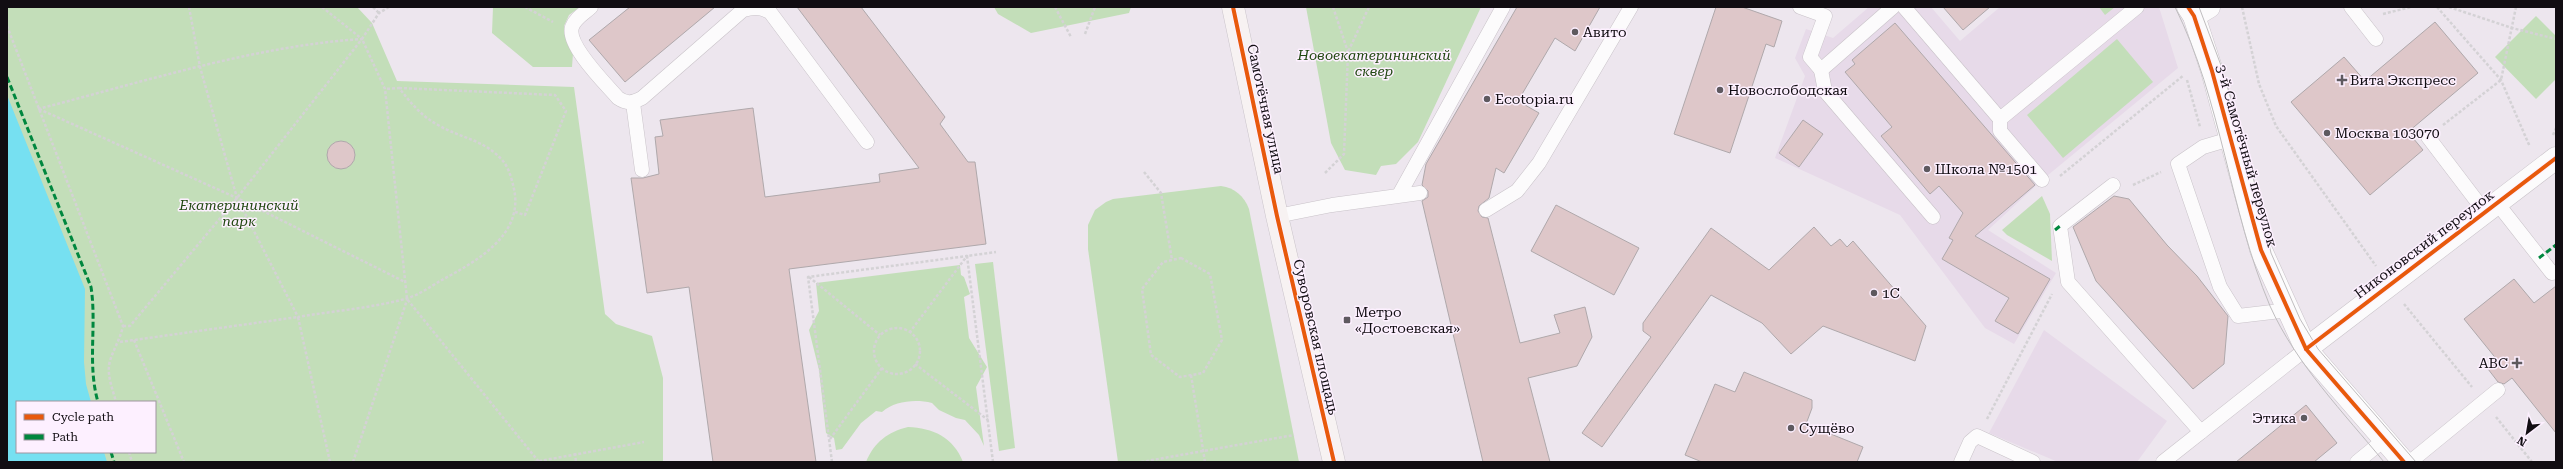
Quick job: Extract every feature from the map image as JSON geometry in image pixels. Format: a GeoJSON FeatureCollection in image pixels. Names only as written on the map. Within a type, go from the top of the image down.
{"type":"FeatureCollection","features":[{"type":"Feature","properties":{"kind":"main road","name":"Самотёчная улица"},"geometry":{"type":"LineString","coordinates":[[1233,7],[1277,216]]}},
{"type":"Feature","properties":{"kind":"main road","name":"Суворовская площадь"},"geometry":{"type":"LineString","coordinates":[[1277,216],[1334,462]]}},
{"type":"Feature","properties":{"kind":"street","name":"3-й Самотёчный переулок"},"geometry":{"type":"LineString","coordinates":[[2197,10],[2230,139],[2261,250],[2306,349],[2404,462]]}},
{"type":"Feature","properties":{"kind":"street","name":"Никоновский переулок"},"geometry":{"type":"LineString","coordinates":[[2306,349],[2388,284],[2556,158]]}},
{"type":"Feature","properties":{"kind":"lane"},"geometry":{"type":"LineString","coordinates":[[591,7],[577,19],[571,33],[575,46],[618,98],[625,103],[633,103],[642,98],[744,10],[753,7],[762,8],[770,12],[867,142]]}},
{"type":"Feature","properties":{"kind":"lane"},"geometry":{"type":"LineString","coordinates":[[1399,195],[1504,7]]}},
{"type":"Feature","properties":{"kind":"lane"},"geometry":{"type":"LineString","coordinates":[[1486,210],[1517,191],[1539,163],[1631,7]]}},
{"type":"Feature","properties":{"kind":"lane"},"geometry":{"type":"LineString","coordinates":[[1800,7],[1825,16],[1810,57],[1820,70],[1825,91],[1933,217]]}},
{"type":"Feature","properties":{"kind":"lane"},"geometry":{"type":"LineString","coordinates":[[1820,70],[1893,7]]}},
{"type":"Feature","properties":{"kind":"lane"},"geometry":{"type":"LineString","coordinates":[[1904,7],[2000,119],[2000,131],[2042,180]]}},
{"type":"Feature","properties":{"kind":"lane"},"geometry":{"type":"LineString","coordinates":[[2000,119],[2137,7]]}},
{"type":"Feature","properties":{"kind":"lane"},"geometry":{"type":"LineString","coordinates":[[2351,7],[2376,39]]}},
{"type":"Feature","properties":{"kind":"lane"},"geometry":{"type":"LineString","coordinates":[[633,103],[642,170]]}},
{"type":"Feature","properties":{"kind":"lane"},"geometry":{"type":"LineString","coordinates":[[2428,137],[2552,273]]}},
{"type":"Feature","properties":{"kind":"lane"},"geometry":{"type":"LineString","coordinates":[[2230,139],[2203,147],[2178,164],[2220,287],[2238,316],[2289,310]]}},
{"type":"Feature","properties":{"kind":"lane"},"geometry":{"type":"LineString","coordinates":[[2113,185],[2060,226],[2068,282],[2201,432]]}},
{"type":"Feature","properties":{"kind":"lane"},"geometry":{"type":"LineString","coordinates":[[1277,216],[1332,204],[1420,193]]}},
{"type":"Feature","properties":{"kind":"lane"},"geometry":{"type":"LineString","coordinates":[[2163,462],[2306,349]]}},
{"type":"Feature","properties":{"kind":"lane"},"geometry":{"type":"LineString","coordinates":[[2410,462],[2498,390]]}},
{"type":"Feature","properties":{"kind":"lane"},"geometry":{"type":"LineString","coordinates":[[1961,462],[1970,442],[1978,436],[2033,462]]}},
{"type":"Feature","properties":{"kind":"lane"},"geometry":{"type":"LineString","coordinates":[[2358,462],[2384,440]]}},
{"type":"Feature","properties":{"kind":"path"},"geometry":{"type":"LineString","coordinates":[[189,7],[200,67],[237,198],[298,317],[330,462]]}},
{"type":"Feature","properties":{"kind":"path"},"geometry":{"type":"LineString","coordinates":[[322,7],[362,39],[385,89],[407,299],[353,462]]}},
{"type":"Feature","properties":{"kind":"path"},"geometry":{"type":"LineString","coordinates":[[373,7],[379,13]]}},
{"type":"Feature","properties":{"kind":"path"},"geometry":{"type":"LineString","coordinates":[[124,326],[130,326],[237,198],[362,39],[379,13],[389,7]]}},
{"type":"Feature","properties":{"kind":"path"},"geometry":{"type":"LineString","coordinates":[[525,7],[571,33]]}},
{"type":"Feature","properties":{"kind":"path"},"geometry":{"type":"LineString","coordinates":[[1055,7],[1071,37]]}},
{"type":"Feature","properties":{"kind":"path"},"geometry":{"type":"LineString","coordinates":[[1085,34],[1095,7]]}},
{"type":"Feature","properties":{"kind":"path"},"geometry":{"type":"LineString","coordinates":[[1325,173],[1344,154],[1348,52],[1333,7]]}},
{"type":"Feature","properties":{"kind":"path"},"geometry":{"type":"LineString","coordinates":[[1348,52],[1369,7]]}},
{"type":"Feature","properties":{"kind":"path"},"geometry":{"type":"LineString","coordinates":[[2242,7],[2259,84],[2276,126],[2388,284],[2532,462]]}},
{"type":"Feature","properties":{"kind":"path"},"geometry":{"type":"LineString","coordinates":[[2361,20],[2411,7]]}},
{"type":"Feature","properties":{"kind":"path"},"geometry":{"type":"LineString","coordinates":[[2437,7],[2501,80],[2531,152]]}},
{"type":"Feature","properties":{"kind":"path"},"geometry":{"type":"LineString","coordinates":[[2449,7],[2512,28],[2556,38]]}},
{"type":"Feature","properties":{"kind":"path"},"geometry":{"type":"LineString","coordinates":[[2428,137],[2501,80],[2516,7]]}},
{"type":"Feature","properties":{"kind":"path"},"geometry":{"type":"LineString","coordinates":[[7,26],[38,109],[124,326],[120,342],[109,362],[110,379],[116,401]]}},
{"type":"Feature","properties":{"kind":"path"},"geometry":{"type":"LineString","coordinates":[[38,109],[200,67],[327,41],[362,39]]}},
{"type":"Feature","properties":{"kind":"path"},"geometry":{"type":"LineString","coordinates":[[2059,177],[2184,75]]}},
{"type":"Feature","properties":{"kind":"path"},"geometry":{"type":"LineString","coordinates":[[2187,80],[2202,135]]}},
{"type":"Feature","properties":{"kind":"path"},"geometry":{"type":"LineString","coordinates":[[385,89],[399,88],[555,95],[566,111],[525,215],[515,212]]}},
{"type":"Feature","properties":{"kind":"path"},"geometry":{"type":"LineString","coordinates":[[120,342],[298,317],[407,299],[484,254],[499,240],[515,212],[516,198],[512,180],[501,159],[480,142],[439,126],[426,118],[399,88]]}},
{"type":"Feature","properties":{"kind":"path"},"geometry":{"type":"LineString","coordinates":[[38,109],[237,198],[405,282]]}},
{"type":"Feature","properties":{"kind":"path"},"geometry":{"type":"LineString","coordinates":[[2113,185],[2129,186],[2178,164]]}},
{"type":"Feature","properties":{"kind":"path"},"geometry":{"type":"LineString","coordinates":[[1144,172],[1161,193],[1172,260]]}},
{"type":"Feature","properties":{"kind":"path"},"geometry":{"type":"LineString","coordinates":[[808,277],[996,252]]}},
{"type":"Feature","properties":{"kind":"path"},"geometry":{"type":"LineString","coordinates":[[910,332],[967,256]]}},
{"type":"Feature","properties":{"kind":"path"},"geometry":{"type":"LineString","coordinates":[[967,256],[993,462]]}},
{"type":"Feature","properties":{"kind":"path"},"geometry":{"type":"LineString","coordinates":[[1181,258],[1210,274],[1222,340],[1203,373],[1180,377],[1151,355],[1142,289],[1163,262],[1172,260],[1181,258]]}},
{"type":"Feature","properties":{"kind":"path"},"geometry":{"type":"LineString","coordinates":[[808,277],[880,335]]}},
{"type":"Feature","properties":{"kind":"path"},"geometry":{"type":"LineString","coordinates":[[808,277],[832,462]]}},
{"type":"Feature","properties":{"kind":"path"},"geometry":{"type":"LineString","coordinates":[[1978,436],[2056,287]]}},
{"type":"Feature","properties":{"kind":"path"},"geometry":{"type":"LineString","coordinates":[[407,299],[538,462]]}},
{"type":"Feature","properties":{"kind":"path"},"geometry":{"type":"LineString","coordinates":[[894,328],[910,332],[919,343],[920,351],[915,364],[900,374],[890,373],[877,363],[874,348],[880,335],[894,328]]}},
{"type":"Feature","properties":{"kind":"path"},"geometry":{"type":"LineString","coordinates":[[134,340],[184,462]]}},
{"type":"Feature","properties":{"kind":"path"},"geometry":{"type":"LineString","coordinates":[[915,364],[988,420]]}},
{"type":"Feature","properties":{"kind":"path"},"geometry":{"type":"LineString","coordinates":[[829,439],[882,368]]}},
{"type":"Feature","properties":{"kind":"path"},"geometry":{"type":"LineString","coordinates":[[1191,375],[1205,462]]}},
{"type":"Feature","properties":{"kind":"path"},"geometry":{"type":"LineString","coordinates":[[1141,462],[1294,436]]}},
{"type":"Feature","properties":{"kind":"path"},"geometry":{"type":"LineString","coordinates":[[534,462],[575,453],[644,442]]}},
{"type":"Feature","properties":{"kind":"path"},"geometry":{"type":"LineString","coordinates":[[575,453],[576,462]]}},
{"type":"Feature","properties":{"kind":"shaded area","name":"Школа №1501"},"geometry":{"type":"Polygon","coordinates":[[[1869,7],[1931,7],[1960,41],[2000,7],[2159,7],[2178,68],[2042,180],[1988,230],[2056,273],[2014,344],[1985,328],[1900,215],[1775,158],[1805,76],[1795,58],[1806,29],[1833,38],[1869,7]]]}},
{"type":"Feature","properties":{"kind":"shaded area"},"geometry":{"type":"Polygon","coordinates":[[[2044,330],[2167,421],[2137,462],[2058,462],[1989,433],[2044,330]]]}},
{"type":"Feature","properties":{"kind":"green space","name":"Екатерининский парк"},"geometry":{"type":"Polygon","coordinates":[[[7,7],[357,7],[372,23],[397,81],[574,87],[605,314],[616,324],[652,336],[663,378],[663,462],[7,462],[7,7]]]}},
{"type":"Feature","properties":{"kind":"green space"},"geometry":{"type":"Polygon","coordinates":[[[493,7],[580,7],[569,15],[564,26],[573,53],[572,67],[533,67],[492,33],[493,7]]]}},
{"type":"Feature","properties":{"kind":"green space"},"geometry":{"type":"Polygon","coordinates":[[[994,7],[1131,7],[1129,13],[1031,33],[998,14],[994,7]]]}},
{"type":"Feature","properties":{"kind":"green space","name":"Новоекатерининский сквер"},"geometry":{"type":"Polygon","coordinates":[[[1306,7],[1481,7],[1418,142],[1396,164],[1381,166],[1376,175],[1345,170],[1331,143],[1306,7]]]}},
{"type":"Feature","properties":{"kind":"green space"},"geometry":{"type":"Polygon","coordinates":[[[2099,7],[2115,7],[2105,15],[2099,7]]]}},
{"type":"Feature","properties":{"kind":"green space"},"geometry":{"type":"Polygon","coordinates":[[[2536,16],[2556,36],[2556,79],[2536,99],[2495,57],[2536,16]]]}},
{"type":"Feature","properties":{"kind":"green space"},"geometry":{"type":"Polygon","coordinates":[[[2117,39],[2153,82],[2063,158],[2027,115],[2117,39]]]}},
{"type":"Feature","properties":{"kind":"green space"},"geometry":{"type":"Polygon","coordinates":[[[1221,186],[1238,193],[1249,209],[1299,462],[1118,462],[1088,249],[1088,225],[1095,210],[1113,199],[1221,186]]]}},
{"type":"Feature","properties":{"kind":"green space"},"geometry":{"type":"Polygon","coordinates":[[[2042,196],[2050,214],[2052,261],[2007,235],[2002,230],[2042,196]]]}},
{"type":"Feature","properties":{"kind":"green space"},"geometry":{"type":"Polygon","coordinates":[[[993,262],[1015,448],[999,451],[975,264],[993,262]]]}},
{"type":"Feature","properties":{"kind":"green space"},"geometry":{"type":"Polygon","coordinates":[[[960,265],[961,275],[964,277],[970,294],[964,297],[969,338],[987,367],[976,387],[984,446],[979,435],[965,420],[956,418],[939,410],[932,403],[912,401],[893,405],[882,412],[876,411],[861,423],[842,449],[836,450],[834,438],[826,433],[819,370],[809,330],[819,311],[816,283],[960,265]]]}},
{"type":"Feature","properties":{"kind":"green space"},"geometry":{"type":"Polygon","coordinates":[[[908,427],[926,429],[948,440],[959,453],[963,462],[866,462],[873,449],[882,439],[894,432],[908,427]]]}},
{"type":"Feature","properties":{"kind":"water"},"geometry":{"type":"Polygon","coordinates":[[[7,95],[85,289],[84,362],[86,384],[91,401],[16,401],[16,453],[104,453],[107,462],[7,462],[7,95]]]}},
{"type":"Feature","properties":{"kind":"building"},"geometry":{"type":"Polygon","coordinates":[[[630,7],[715,7],[625,82],[589,40],[630,7]]]}},
{"type":"Feature","properties":{"kind":"building"},"geometry":{"type":"Polygon","coordinates":[[[797,7],[861,7],[945,117],[940,124],[968,162],[975,162],[986,244],[789,269],[816,462],[713,462],[689,287],[647,293],[631,178],[643,178],[659,174],[655,137],[663,136],[660,120],[753,108],[765,197],[880,182],[879,174],[919,168],[797,7]]]}},
{"type":"Feature","properties":{"kind":"building"},"geometry":{"type":"Polygon","coordinates":[[[1517,7],[1600,7],[1575,51],[1555,38],[1518,101],[1539,113],[1504,173],[1496,168],[1489,198],[1479,206],[1478,211],[1482,217],[1488,218],[1520,343],[1560,333],[1554,315],[1585,307],[1592,337],[1577,366],[1528,378],[1550,462],[1483,462],[1422,201],[1428,197],[1428,191],[1422,185],[1426,164],[1517,7]]]}},
{"type":"Feature","properties":{"kind":"building","name":"Новослободская"},"geometry":{"type":"Polygon","coordinates":[[[1716,7],[1742,7],[1782,21],[1774,47],[1766,44],[1730,153],[1674,134],[1716,7]]]}},
{"type":"Feature","properties":{"kind":"building"},"geometry":{"type":"Polygon","coordinates":[[[1943,7],[1990,7],[1963,30],[1943,7]]]}},
{"type":"Feature","properties":{"kind":"building"},"geometry":{"type":"Polygon","coordinates":[[[2435,22],[2478,73],[2408,132],[2423,150],[2370,195],[2291,102],[2344,57],[2365,81],[2435,22]]]}},
{"type":"Feature","properties":{"kind":"building"},"geometry":{"type":"Polygon","coordinates":[[[1895,23],[2035,185],[1975,236],[2050,279],[2018,334],[1995,321],[2009,298],[1942,259],[1953,240],[1949,238],[1963,213],[1939,186],[1930,194],[1881,136],[1892,127],[1845,72],[1855,64],[1852,60],[1895,23]]]}},
{"type":"Feature","properties":{"kind":"building"},"geometry":{"type":"Polygon","coordinates":[[[1803,120],[1823,134],[1799,167],[1779,153],[1803,120]]]}},
{"type":"Feature","properties":{"kind":"building"},"geometry":{"type":"Polygon","coordinates":[[[341,141],[351,145],[355,155],[351,165],[341,169],[331,165],[327,155],[331,145],[341,141]]]}},
{"type":"Feature","properties":{"kind":"building"},"geometry":{"type":"Polygon","coordinates":[[[2114,196],[2129,199],[2167,245],[2197,276],[2228,316],[2224,364],[2193,389],[2096,281],[2073,227],[2114,196]]]}},
{"type":"Feature","properties":{"kind":"building"},"geometry":{"type":"Polygon","coordinates":[[[1556,205],[1639,248],[1614,295],[1531,251],[1556,205]]]}},
{"type":"Feature","properties":{"kind":"building"},"geometry":{"type":"Polygon","coordinates":[[[1814,227],[1831,246],[1840,239],[1847,247],[1853,241],[1926,326],[1915,361],[1823,326],[1791,354],[1762,323],[1711,295],[1602,447],[1582,433],[1651,337],[1643,331],[1643,323],[1711,228],[1769,270],[1814,227]]]}},
{"type":"Feature","properties":{"kind":"building"},"geometry":{"type":"Polygon","coordinates":[[[2514,279],[2534,303],[2556,286],[2556,433],[2512,378],[2504,384],[2498,382],[2488,369],[2498,361],[2464,319],[2514,279]]]}},
{"type":"Feature","properties":{"kind":"building"},"geometry":{"type":"Polygon","coordinates":[[[1744,372],[1812,400],[1812,408],[1806,424],[1863,447],[1857,462],[1702,462],[1685,455],[1715,384],[1735,392],[1744,372]]]}},
{"type":"Feature","properties":{"kind":"building"},"geometry":{"type":"Polygon","coordinates":[[[2306,405],[2337,443],[2314,462],[2236,462],[2306,405]]]}},
{"type":"Feature","properties":{"kind":"tram line"},"geometry":{"type":"LineString","coordinates":[[2175,7],[2191,43],[2204,80],[2215,117],[2244,232],[2270,306],[2293,348],[2307,368],[2384,462]]}},
{"type":"Feature","properties":{"kind":"tram line"},"geometry":{"type":"LineString","coordinates":[[2199,7],[2222,68],[2257,191],[2271,253],[2300,319],[2318,349],[2416,462]]}},
{"type":"Feature","properties":{"kind":"marked path"},"geometry":{"type":"LineString","coordinates":[[7,77],[91,287],[93,302],[93,373],[98,401]]}},
{"type":"Feature","properties":{"kind":"marked path"},"geometry":{"type":"LineString","coordinates":[[2055,230],[2060,226]]}},
{"type":"Feature","properties":{"kind":"marked path"},"geometry":{"type":"LineString","coordinates":[[2539,258],[2556,245]]}},
{"type":"Feature","properties":{"kind":"marked path"},"geometry":{"type":"LineString","coordinates":[[111,453],[114,462]]}},
{"type":"Feature","properties":{"kind":"cycle path"},"geometry":{"type":"LineString","coordinates":[[1233,7],[1277,216],[1334,462]]}},
{"type":"Feature","properties":{"kind":"cycle path"},"geometry":{"type":"LineString","coordinates":[[2188,7],[2194,16],[2212,71],[2261,250],[2306,349],[2404,462]]}},
{"type":"Feature","properties":{"kind":"cycle path"},"geometry":{"type":"LineString","coordinates":[[2306,349],[2556,158]]}},
{"type":"Feature","properties":{"kind":"place","name":"Авито"},"geometry":{"type":"Point","coordinates":[1575,32]}},
{"type":"Feature","properties":{"kind":"place","name":"Вита Экспресс"},"geometry":{"type":"Point","coordinates":[2342,80]}},
{"type":"Feature","properties":{"kind":"place","name":"Новослободская"},"geometry":{"type":"Point","coordinates":[1720,90]}},
{"type":"Feature","properties":{"kind":"place","name":"Ecotopia.ru"},"geometry":{"type":"Point","coordinates":[1487,99]}},
{"type":"Feature","properties":{"kind":"place","name":"Москва 103070"},"geometry":{"type":"Point","coordinates":[2327,133]}},
{"type":"Feature","properties":{"kind":"place","name":"Школа №1501"},"geometry":{"type":"Point","coordinates":[1927,169]}},
{"type":"Feature","properties":{"kind":"place","name":"1С"},"geometry":{"type":"Point","coordinates":[1874,293]}},
{"type":"Feature","properties":{"kind":"place","name":"Метро «Достоевская»"},"geometry":{"type":"Point","coordinates":[1347,320]}},
{"type":"Feature","properties":{"kind":"place","name":"ABC"},"geometry":{"type":"Point","coordinates":[2517,363]}},
{"type":"Feature","properties":{"kind":"place","name":"Этика"},"geometry":{"type":"Point","coordinates":[2304,418]}},
{"type":"Feature","properties":{"kind":"place","name":"Сущёво"},"geometry":{"type":"Point","coordinates":[1791,428]}}]}
